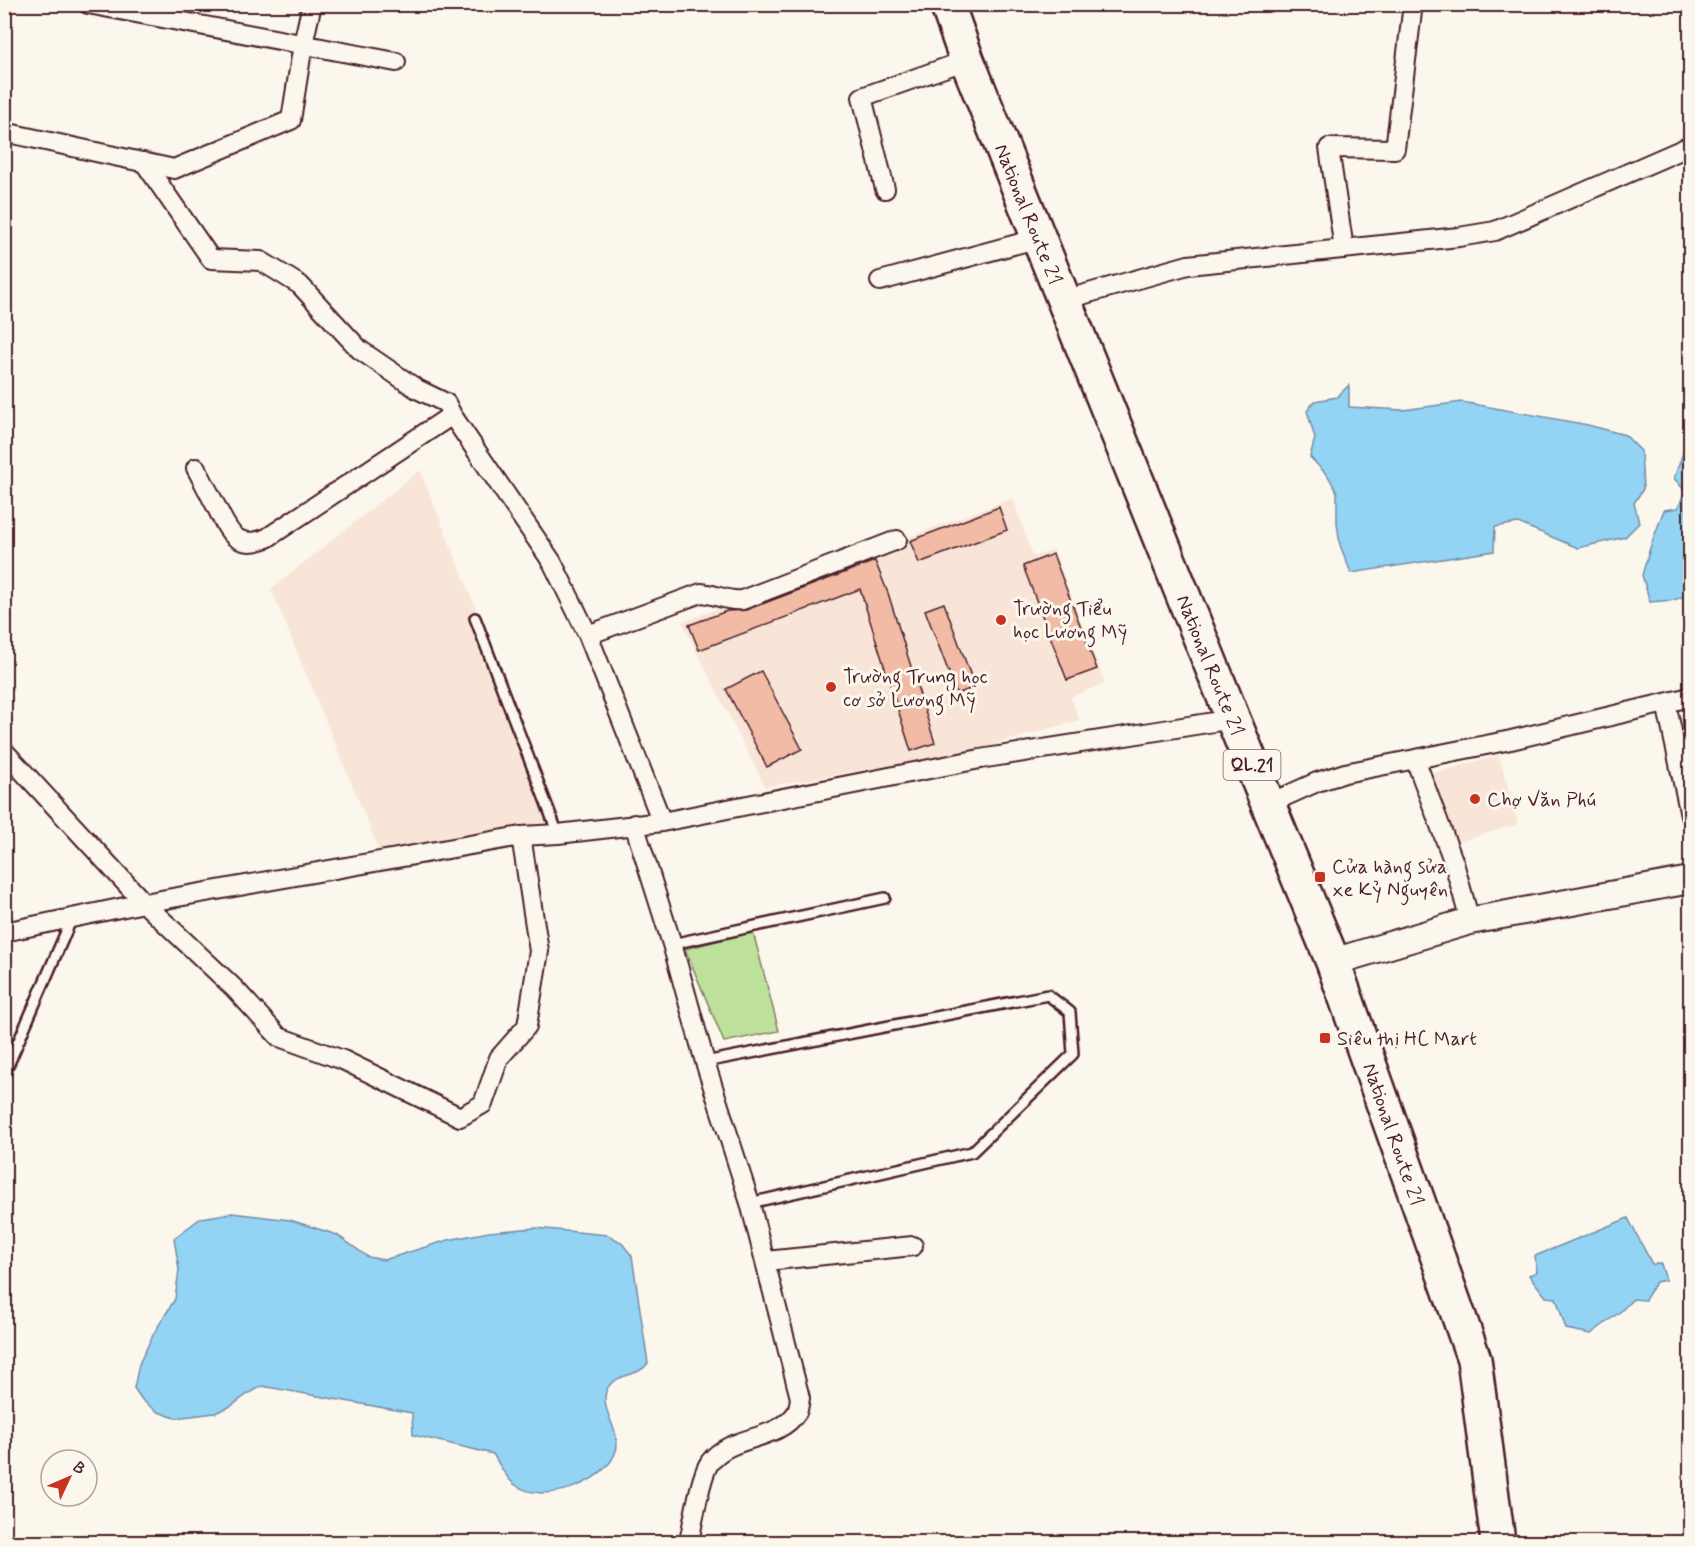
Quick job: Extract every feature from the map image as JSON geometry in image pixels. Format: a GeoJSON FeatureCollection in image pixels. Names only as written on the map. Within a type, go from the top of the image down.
{"type":"FeatureCollection","features":[{"type":"Feature","properties":{"kind":"highway","name":"National Route 21"},"geometry":{"type":"LineString","coordinates":[[947,4],[1039,238],[1333,962],[1474,1359],[1498,1542]]}},
{"type":"Feature","properties":{"kind":"street"},"geometry":{"type":"LineString","coordinates":[[88,4],[396,62]]}},
{"type":"Feature","properties":{"kind":"street"},"geometry":{"type":"LineString","coordinates":[[4,132],[174,169],[291,120],[312,4]]}},
{"type":"Feature","properties":{"kind":"street"},"geometry":{"type":"LineString","coordinates":[[1344,249],[1329,148],[1395,149],[1413,4]]}},
{"type":"Feature","properties":{"kind":"street"},"geometry":{"type":"LineString","coordinates":[[885,189],[862,97],[968,60]]}},
{"type":"Feature","properties":{"kind":"street"},"geometry":{"type":"LineString","coordinates":[[1064,300],[1188,265],[1495,231],[1690,146]]}},
{"type":"Feature","properties":{"kind":"street"},"geometry":{"type":"LineString","coordinates":[[144,162],[211,259],[261,261],[300,285],[360,350],[417,389],[446,403],[452,416],[552,562],[588,635],[662,822]]}},
{"type":"Feature","properties":{"kind":"street"},"geometry":{"type":"LineString","coordinates":[[880,281],[1039,238]]}},
{"type":"Feature","properties":{"kind":"street"},"geometry":{"type":"LineString","coordinates":[[196,468],[229,532],[245,542],[255,543],[267,538],[452,416]]}},
{"type":"Feature","properties":{"kind":"street"},"geometry":{"type":"LineString","coordinates":[[588,635],[701,593],[729,600],[742,600],[897,540]]}},
{"type":"Feature","properties":{"kind":"street"},"geometry":{"type":"LineString","coordinates":[[1268,804],[1317,782],[1345,773],[1511,740],[1690,697]]}},
{"type":"Feature","properties":{"kind":"street"},"geometry":{"type":"LineString","coordinates":[[1666,703],[1690,815]]}},
{"type":"Feature","properties":{"kind":"street"},"geometry":{"type":"LineString","coordinates":[[4,932],[144,903],[521,836],[662,822],[980,759],[1233,719]]}},
{"type":"Feature","properties":{"kind":"street"},"geometry":{"type":"LineString","coordinates":[[4,751],[144,903],[234,988],[279,1037],[342,1060],[460,1117],[483,1104],[499,1058],[527,1026],[539,951],[521,836]]}},
{"type":"Feature","properties":{"kind":"street"},"geometry":{"type":"LineString","coordinates":[[1415,759],[1454,863],[1470,921]]}},
{"type":"Feature","properties":{"kind":"street"},"geometry":{"type":"LineString","coordinates":[[634,825],[750,1203],[800,1398],[798,1410],[785,1425],[721,1451],[710,1462],[704,1473],[689,1542]]}},
{"type":"Feature","properties":{"kind":"street"},"geometry":{"type":"LineString","coordinates":[[1333,962],[1470,921],[1690,880]]}},
{"type":"Feature","properties":{"kind":"street"},"geometry":{"type":"LineString","coordinates":[[766,1261],[913,1246]]}},
{"type":"Feature","properties":{"kind":"lane"},"geometry":{"type":"LineString","coordinates":[[475,618],[558,834]]}},
{"type":"Feature","properties":{"kind":"lane"},"geometry":{"type":"LineString","coordinates":[[672,944],[885,898]]}},
{"type":"Feature","properties":{"kind":"lane"},"geometry":{"type":"LineString","coordinates":[[4,1075],[72,918]]}},
{"type":"Feature","properties":{"kind":"lane"},"geometry":{"type":"LineString","coordinates":[[705,1062],[1048,995],[1070,1012],[1073,1054],[972,1152],[750,1203]]}},
{"type":"Feature","properties":{"kind":"shaded area"},"geometry":{"type":"Polygon","coordinates":[[[420,470],[561,819],[381,855],[271,589],[420,470]]]}},
{"type":"Feature","properties":{"kind":"shaded area"},"geometry":{"type":"Polygon","coordinates":[[[1013,498],[1033,557],[1053,550],[1105,683],[1071,697],[1079,720],[972,751],[765,787],[682,622],[1013,498]]]}},
{"type":"Feature","properties":{"kind":"shaded area","name":"Chợ Văn Phú"},"geometry":{"type":"Polygon","coordinates":[[[1499,755],[1518,824],[1454,843],[1430,774],[1499,755]]]}},
{"type":"Feature","properties":{"kind":"green space"},"geometry":{"type":"Polygon","coordinates":[[[753,932],[779,1031],[724,1042],[685,949],[753,932]]]}},
{"type":"Feature","properties":{"kind":"water"},"geometry":{"type":"Polygon","coordinates":[[[1349,385],[1349,407],[1403,410],[1462,402],[1588,425],[1625,435],[1641,451],[1643,489],[1634,503],[1639,523],[1625,537],[1578,548],[1518,523],[1495,527],[1494,551],[1351,573],[1340,545],[1337,492],[1328,476],[1310,457],[1315,438],[1307,411],[1315,401],[1337,397],[1349,385]]]}},
{"type":"Feature","properties":{"kind":"water"},"geometry":{"type":"Polygon","coordinates":[[[1683,453],[1690,454],[1690,594],[1674,600],[1650,602],[1642,575],[1664,510],[1678,508],[1685,491],[1674,478],[1683,453]]]}},
{"type":"Feature","properties":{"kind":"water"},"geometry":{"type":"Polygon","coordinates":[[[232,1213],[290,1220],[337,1235],[368,1257],[384,1260],[448,1240],[489,1232],[535,1228],[608,1235],[621,1242],[632,1256],[648,1363],[639,1371],[616,1380],[607,1389],[605,1404],[617,1443],[610,1463],[586,1482],[556,1492],[540,1493],[514,1484],[493,1454],[413,1435],[412,1413],[262,1386],[231,1406],[215,1413],[175,1418],[158,1412],[143,1401],[134,1388],[139,1364],[154,1333],[175,1299],[179,1270],[174,1238],[201,1218],[232,1213]]]}},
{"type":"Feature","properties":{"kind":"water"},"geometry":{"type":"Polygon","coordinates":[[[1628,1218],[1652,1264],[1661,1264],[1666,1280],[1656,1282],[1645,1300],[1633,1299],[1591,1334],[1566,1329],[1556,1298],[1546,1297],[1529,1275],[1537,1272],[1535,1256],[1628,1218]]]}},
{"type":"Feature","properties":{"kind":"building"},"geometry":{"type":"Polygon","coordinates":[[[999,507],[1007,530],[919,563],[910,541],[999,507]]]}},
{"type":"Feature","properties":{"kind":"building"},"geometry":{"type":"Polygon","coordinates":[[[1053,554],[1097,669],[1067,680],[1023,566],[1053,554]]]}},
{"type":"Feature","properties":{"kind":"building"},"geometry":{"type":"Polygon","coordinates":[[[875,561],[888,593],[935,743],[911,751],[860,589],[699,650],[689,625],[727,611],[746,610],[875,561]]]}},
{"type":"Feature","properties":{"kind":"building"},"geometry":{"type":"Polygon","coordinates":[[[944,603],[975,687],[957,694],[925,610],[944,603]]]}},
{"type":"Feature","properties":{"kind":"building"},"geometry":{"type":"Polygon","coordinates":[[[761,671],[802,749],[767,767],[726,689],[761,671]]]}},
{"type":"Feature","properties":{"kind":"place","name":"Trường Tiểu học Lương Mỹ"},"geometry":{"type":"Point","coordinates":[1001,620]}},
{"type":"Feature","properties":{"kind":"place","name":"Trường Trung học cơ sở Lương Mỹ"},"geometry":{"type":"Point","coordinates":[831,687]}},
{"type":"Feature","properties":{"kind":"place","name":"Chợ Văn Phú"},"geometry":{"type":"Point","coordinates":[1475,799]}},
{"type":"Feature","properties":{"kind":"place","name":"Cửa hàng sửa xe Kỷ Nguyên"},"geometry":{"type":"Point","coordinates":[1320,877]}},
{"type":"Feature","properties":{"kind":"place","name":"Siêu thị HC Mart"},"geometry":{"type":"Point","coordinates":[1325,1038]}}]}
